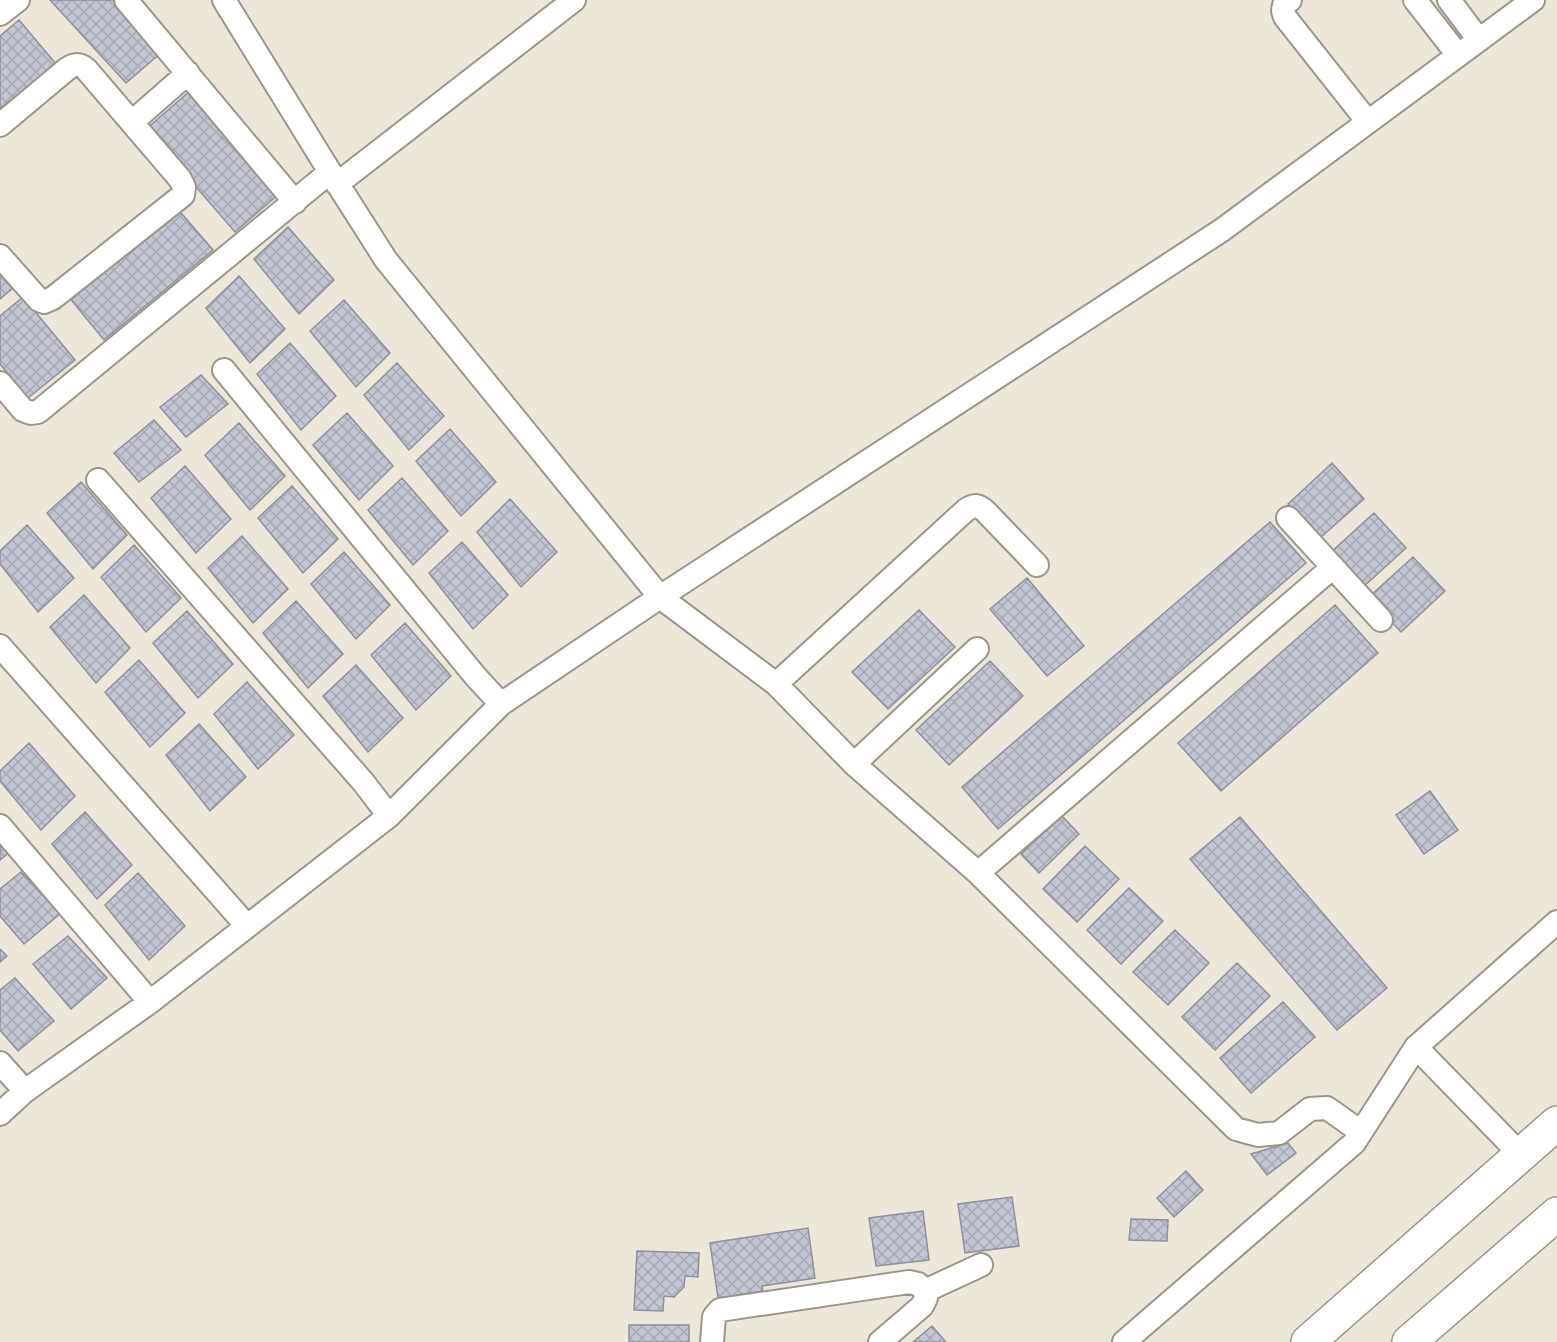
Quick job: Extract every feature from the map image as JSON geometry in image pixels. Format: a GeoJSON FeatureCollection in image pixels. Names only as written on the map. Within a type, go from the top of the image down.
{"type":"FeatureCollection","features":[{"type":"Feature","properties":{"kind":"main road"},"geometry":{"type":"LineString","coordinates":[[1308,1342],[1557,1123]]}},
{"type":"Feature","properties":{"kind":"main road"},"geometry":{"type":"LineString","coordinates":[[1409,1342],[1557,1214]]}},
{"type":"Feature","properties":{"kind":"street"},"geometry":{"type":"LineString","coordinates":[[0,14],[18,0]]}},
{"type":"Feature","properties":{"kind":"street"},"geometry":{"type":"LineString","coordinates":[[126,0],[294,202]]}},
{"type":"Feature","properties":{"kind":"street"},"geometry":{"type":"LineString","coordinates":[[224,0],[386,260],[660,597],[776,684],[854,764],[978,873],[1236,1129],[1258,1136],[1280,1133],[1310,1109],[1327,1108],[1361,1132]]}},
{"type":"Feature","properties":{"kind":"street"},"geometry":{"type":"LineString","coordinates":[[0,383],[23,410],[31,413],[38,412],[294,202],[334,178],[574,0]]}},
{"type":"Feature","properties":{"kind":"street"},"geometry":{"type":"LineString","coordinates":[[1290,0],[1284,5],[1285,17],[1368,122]]}},
{"type":"Feature","properties":{"kind":"street"},"geometry":{"type":"LineString","coordinates":[[1415,0],[1458,55]]}},
{"type":"Feature","properties":{"kind":"street"},"geometry":{"type":"LineString","coordinates":[[0,1114],[25,1091],[150,1002],[390,816],[501,704],[660,597],[1222,230],[1533,0]]}},
{"type":"Feature","properties":{"kind":"street"},"geometry":{"type":"LineString","coordinates":[[1458,3],[1479,40]]}},
{"type":"Feature","properties":{"kind":"street"},"geometry":{"type":"LineString","coordinates":[[0,125],[74,65],[81,65],[132,122],[180,179],[184,187],[183,195],[53,298],[44,302],[39,300],[0,256]]}},
{"type":"Feature","properties":{"kind":"street"},"geometry":{"type":"LineString","coordinates":[[132,122],[188,74]]}},
{"type":"Feature","properties":{"kind":"street"},"geometry":{"type":"LineString","coordinates":[[224,370],[476,677],[501,704]]}},
{"type":"Feature","properties":{"kind":"street"},"geometry":{"type":"LineString","coordinates":[[98,480],[364,783],[390,816]]}},
{"type":"Feature","properties":{"kind":"street"},"geometry":{"type":"LineString","coordinates":[[776,684],[973,505],[980,506],[1037,566]]}},
{"type":"Feature","properties":{"kind":"street"},"geometry":{"type":"LineString","coordinates":[[1288,518],[1381,620]]}},
{"type":"Feature","properties":{"kind":"street"},"geometry":{"type":"LineString","coordinates":[[978,873],[1333,567]]}},
{"type":"Feature","properties":{"kind":"street"},"geometry":{"type":"LineString","coordinates":[[0,646],[247,926]]}},
{"type":"Feature","properties":{"kind":"street"},"geometry":{"type":"LineString","coordinates":[[854,764],[977,649]]}},
{"type":"Feature","properties":{"kind":"street"},"geometry":{"type":"LineString","coordinates":[[0,826],[150,1002]]}},
{"type":"Feature","properties":{"kind":"street"},"geometry":{"type":"LineString","coordinates":[[1124,1342],[1354,1143],[1416,1047],[1557,922]]}},
{"type":"Feature","properties":{"kind":"street"},"geometry":{"type":"LineString","coordinates":[[1416,1047],[1521,1155]]}},
{"type":"Feature","properties":{"kind":"street"},"geometry":{"type":"LineString","coordinates":[[0,1063],[25,1091]]}},
{"type":"Feature","properties":{"kind":"street"},"geometry":{"type":"LineString","coordinates":[[925,1291],[981,1265]]}},
{"type":"Feature","properties":{"kind":"street"},"geometry":{"type":"LineString","coordinates":[[712,1342],[714,1317],[720,1310],[909,1282],[918,1284],[925,1291],[926,1298],[922,1306],[880,1342]]}},
{"type":"Feature","properties":{"kind":"building"},"geometry":{"type":"Polygon","coordinates":[[[50,0],[120,0],[162,52],[126,83],[50,0]]]}},
{"type":"Feature","properties":{"kind":"building"},"geometry":{"type":"Polygon","coordinates":[[[19,20],[56,64],[0,110],[0,36],[19,20]]]}},
{"type":"Feature","properties":{"kind":"building"},"geometry":{"type":"Polygon","coordinates":[[[190,91],[279,194],[235,232],[146,129],[190,91]]]}},
{"type":"Feature","properties":{"kind":"building"},"geometry":{"type":"Polygon","coordinates":[[[176,207],[213,250],[104,340],[68,296],[176,207]]]}},
{"type":"Feature","properties":{"kind":"building"},"geometry":{"type":"Polygon","coordinates":[[[288,227],[334,280],[299,314],[254,259],[288,227]]]}},
{"type":"Feature","properties":{"kind":"building"},"geometry":{"type":"Polygon","coordinates":[[[0,273],[13,288],[0,299],[0,273]]]}},
{"type":"Feature","properties":{"kind":"building"},"geometry":{"type":"Polygon","coordinates":[[[239,276],[285,329],[250,363],[206,308],[239,276]]]}},
{"type":"Feature","properties":{"kind":"building"},"geometry":{"type":"Polygon","coordinates":[[[23,297],[75,360],[28,398],[0,364],[0,316],[23,297]]]}},
{"type":"Feature","properties":{"kind":"building"},"geometry":{"type":"Polygon","coordinates":[[[344,300],[390,353],[356,387],[310,331],[344,300]]]}},
{"type":"Feature","properties":{"kind":"building"},"geometry":{"type":"Polygon","coordinates":[[[290,343],[336,396],[301,430],[257,374],[290,343]]]}},
{"type":"Feature","properties":{"kind":"building"},"geometry":{"type":"Polygon","coordinates":[[[397,363],[444,416],[409,450],[364,395],[397,363]]]}},
{"type":"Feature","properties":{"kind":"building"},"geometry":{"type":"Polygon","coordinates":[[[201,375],[228,404],[186,437],[160,407],[201,375]]]}},
{"type":"Feature","properties":{"kind":"building"},"geometry":{"type":"Polygon","coordinates":[[[347,413],[393,466],[359,500],[313,445],[347,413]]]}},
{"type":"Feature","properties":{"kind":"building"},"geometry":{"type":"Polygon","coordinates":[[[154,420],[181,450],[139,482],[114,453],[154,420]]]}},
{"type":"Feature","properties":{"kind":"building"},"geometry":{"type":"Polygon","coordinates":[[[239,423],[285,476],[250,510],[205,455],[239,423]]]}},
{"type":"Feature","properties":{"kind":"building"},"geometry":{"type":"Polygon","coordinates":[[[450,429],[496,482],[461,516],[416,461],[450,429]]]}},
{"type":"Feature","properties":{"kind":"building"},"geometry":{"type":"Polygon","coordinates":[[[1332,463],[1364,499],[1320,538],[1288,504],[1332,463]]]}},
{"type":"Feature","properties":{"kind":"building"},"geometry":{"type":"Polygon","coordinates":[[[185,466],[231,519],[196,553],[151,498],[185,466]]]}},
{"type":"Feature","properties":{"kind":"building"},"geometry":{"type":"Polygon","coordinates":[[[402,478],[448,531],[413,565],[368,510],[402,478]]]}},
{"type":"Feature","properties":{"kind":"building"},"geometry":{"type":"Polygon","coordinates":[[[81,482],[127,535],[93,569],[47,513],[81,482]]]}},
{"type":"Feature","properties":{"kind":"building"},"geometry":{"type":"Polygon","coordinates":[[[292,486],[338,539],[303,573],[258,518],[292,486]]]}},
{"type":"Feature","properties":{"kind":"building"},"geometry":{"type":"Polygon","coordinates":[[[510,499],[557,552],[521,587],[477,532],[510,499]]]}},
{"type":"Feature","properties":{"kind":"building"},"geometry":{"type":"Polygon","coordinates":[[[1374,513],[1406,548],[1362,588],[1330,553],[1374,513]]]}},
{"type":"Feature","properties":{"kind":"building"},"geometry":{"type":"Polygon","coordinates":[[[1270,522],[1306,563],[998,829],[962,787],[1270,522]]]}},
{"type":"Feature","properties":{"kind":"building"},"geometry":{"type":"Polygon","coordinates":[[[27,525],[74,578],[38,612],[0,564],[0,551],[27,525]]]}},
{"type":"Feature","properties":{"kind":"building"},"geometry":{"type":"Polygon","coordinates":[[[242,536],[288,589],[253,623],[208,568],[242,536]]]}},
{"type":"Feature","properties":{"kind":"building"},"geometry":{"type":"Polygon","coordinates":[[[462,542],[508,595],[473,629],[429,573],[462,542]]]}},
{"type":"Feature","properties":{"kind":"building"},"geometry":{"type":"Polygon","coordinates":[[[134,545],[181,598],[146,632],[101,577],[134,545]]]}},
{"type":"Feature","properties":{"kind":"building"},"geometry":{"type":"Polygon","coordinates":[[[344,552],[390,605],[356,639],[311,584],[344,552]]]}},
{"type":"Feature","properties":{"kind":"building"},"geometry":{"type":"Polygon","coordinates":[[[1413,557],[1445,591],[1401,632],[1369,597],[1413,557]]]}},
{"type":"Feature","properties":{"kind":"building"},"geometry":{"type":"Polygon","coordinates":[[[1027,578],[1084,646],[1047,676],[990,609],[1027,578]]]}},
{"type":"Feature","properties":{"kind":"building"},"geometry":{"type":"Polygon","coordinates":[[[84,595],[130,648],[96,683],[50,627],[84,595]]]}},
{"type":"Feature","properties":{"kind":"building"},"geometry":{"type":"Polygon","coordinates":[[[296,601],[343,654],[308,688],[263,633],[296,601]]]}},
{"type":"Feature","properties":{"kind":"building"},"geometry":{"type":"Polygon","coordinates":[[[1335,605],[1378,653],[1221,791],[1178,743],[1335,605]]]}},
{"type":"Feature","properties":{"kind":"building"},"geometry":{"type":"Polygon","coordinates":[[[919,610],[955,647],[888,709],[852,672],[919,610]]]}},
{"type":"Feature","properties":{"kind":"building"},"geometry":{"type":"Polygon","coordinates":[[[187,611],[233,664],[198,698],[153,643],[187,611]]]}},
{"type":"Feature","properties":{"kind":"building"},"geometry":{"type":"Polygon","coordinates":[[[405,623],[451,676],[416,710],[371,655],[405,623]]]}},
{"type":"Feature","properties":{"kind":"building"},"geometry":{"type":"Polygon","coordinates":[[[139,660],[185,713],[150,747],[105,692],[139,660]]]}},
{"type":"Feature","properties":{"kind":"building"},"geometry":{"type":"Polygon","coordinates":[[[990,661],[1023,696],[949,765],[916,730],[990,661]]]}},
{"type":"Feature","properties":{"kind":"building"},"geometry":{"type":"Polygon","coordinates":[[[356,665],[403,718],[368,752],[323,696],[356,665]]]}},
{"type":"Feature","properties":{"kind":"building"},"geometry":{"type":"Polygon","coordinates":[[[247,682],[294,735],[258,769],[214,714],[247,682]]]}},
{"type":"Feature","properties":{"kind":"building"},"geometry":{"type":"Polygon","coordinates":[[[199,724],[246,777],[210,811],[166,755],[199,724]]]}},
{"type":"Feature","properties":{"kind":"building"},"geometry":{"type":"Polygon","coordinates":[[[29,743],[75,796],[41,830],[0,781],[0,771],[29,743]]]}},
{"type":"Feature","properties":{"kind":"building"},"geometry":{"type":"Polygon","coordinates":[[[1430,791],[1458,830],[1424,854],[1396,815],[1430,791]]]}},
{"type":"Feature","properties":{"kind":"building"},"geometry":{"type":"Polygon","coordinates":[[[85,812],[132,865],[97,899],[52,844],[85,812]]]}},
{"type":"Feature","properties":{"kind":"building"},"geometry":{"type":"Polygon","coordinates":[[[1062,816],[1079,834],[1039,873],[1021,854],[1062,816]]]}},
{"type":"Feature","properties":{"kind":"building"},"geometry":{"type":"Polygon","coordinates":[[[1240,817],[1387,988],[1337,1030],[1190,859],[1240,817]]]}},
{"type":"Feature","properties":{"kind":"building"},"geometry":{"type":"Polygon","coordinates":[[[0,837],[12,850],[0,860],[0,837]]]}},
{"type":"Feature","properties":{"kind":"building"},"geometry":{"type":"Polygon","coordinates":[[[1085,846],[1119,879],[1077,922],[1043,889],[1085,846]]]}},
{"type":"Feature","properties":{"kind":"building"},"geometry":{"type":"Polygon","coordinates":[[[21,872],[60,914],[24,944],[0,916],[0,889],[21,872]]]}},
{"type":"Feature","properties":{"kind":"building"},"geometry":{"type":"Polygon","coordinates":[[[138,873],[185,926],[149,960],[105,905],[138,873]]]}},
{"type":"Feature","properties":{"kind":"building"},"geometry":{"type":"Polygon","coordinates":[[[1129,888],[1163,921],[1121,964],[1087,930],[1129,888]]]}},
{"type":"Feature","properties":{"kind":"building"},"geometry":{"type":"Polygon","coordinates":[[[1175,930],[1209,963],[1168,1005],[1133,972],[1175,930]]]}},
{"type":"Feature","properties":{"kind":"building"},"geometry":{"type":"Polygon","coordinates":[[[68,936],[107,978],[71,1009],[33,964],[68,936]]]}},
{"type":"Feature","properties":{"kind":"building"},"geometry":{"type":"Polygon","coordinates":[[[0,949],[7,956],[0,962],[0,949]]]}},
{"type":"Feature","properties":{"kind":"building"},"geometry":{"type":"Polygon","coordinates":[[[1237,963],[1270,996],[1215,1050],[1182,1017],[1237,963]]]}},
{"type":"Feature","properties":{"kind":"building"},"geometry":{"type":"Polygon","coordinates":[[[15,978],[54,1021],[18,1051],[0,1030],[0,990],[15,978]]]}},
{"type":"Feature","properties":{"kind":"building"},"geometry":{"type":"Polygon","coordinates":[[[1283,1002],[1315,1037],[1251,1093],[1220,1058],[1283,1002]]]}},
{"type":"Feature","properties":{"kind":"building"},"geometry":{"type":"Polygon","coordinates":[[[1288,1143],[1296,1153],[1267,1175],[1251,1154],[1288,1143]]]}},
{"type":"Feature","properties":{"kind":"building"},"geometry":{"type":"Polygon","coordinates":[[[1186,1171],[1203,1190],[1174,1217],[1157,1198],[1186,1171]]]}},
{"type":"Feature","properties":{"kind":"building"},"geometry":{"type":"Polygon","coordinates":[[[1012,1197],[1019,1246],[965,1253],[958,1204],[1012,1197]]]}},
{"type":"Feature","properties":{"kind":"building"},"geometry":{"type":"Polygon","coordinates":[[[923,1211],[929,1260],[876,1266],[869,1218],[923,1211]]]}},
{"type":"Feature","properties":{"kind":"building"},"geometry":{"type":"Polygon","coordinates":[[[1131,1219],[1168,1220],[1167,1241],[1129,1240],[1131,1219]]]}},
{"type":"Feature","properties":{"kind":"building"},"geometry":{"type":"Polygon","coordinates":[[[808,1228],[815,1278],[762,1286],[763,1291],[718,1298],[710,1243],[808,1228]]]}},
{"type":"Feature","properties":{"kind":"building"},"geometry":{"type":"Polygon","coordinates":[[[637,1251],[699,1253],[698,1277],[685,1276],[684,1287],[674,1297],[664,1296],[663,1311],[634,1310],[637,1251]]]}},
{"type":"Feature","properties":{"kind":"building"},"geometry":{"type":"Polygon","coordinates":[[[629,1325],[689,1325],[689,1342],[629,1342],[629,1325]]]}},
{"type":"Feature","properties":{"kind":"building"},"geometry":{"type":"Polygon","coordinates":[[[932,1326],[946,1342],[913,1342],[932,1326]]]}}]}
